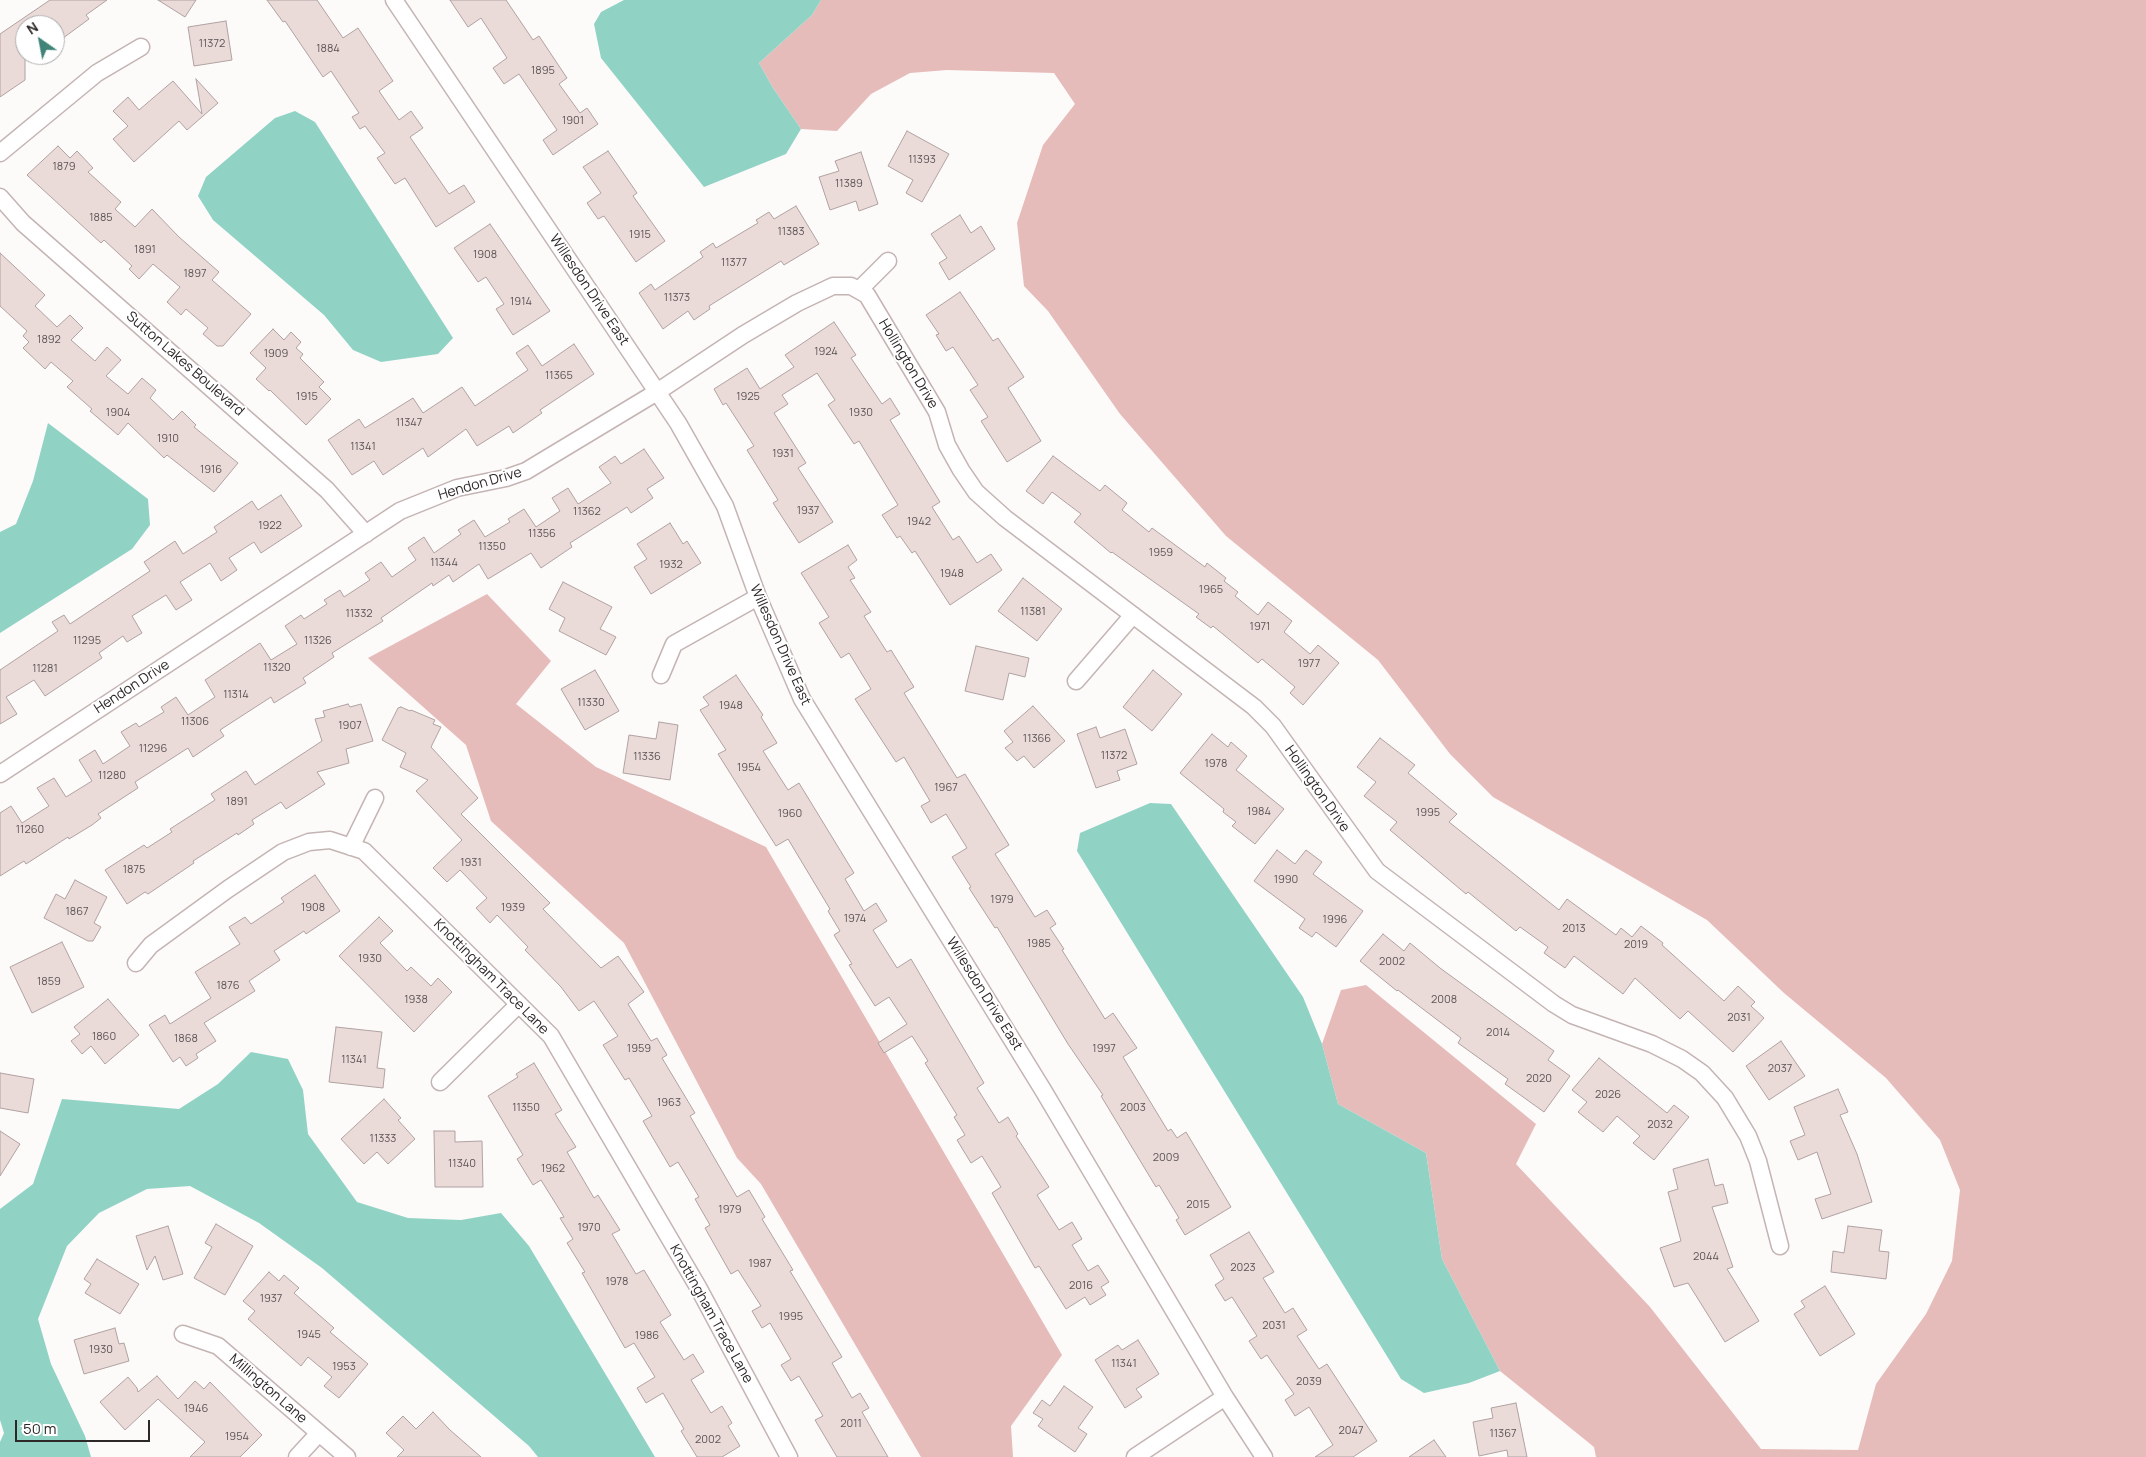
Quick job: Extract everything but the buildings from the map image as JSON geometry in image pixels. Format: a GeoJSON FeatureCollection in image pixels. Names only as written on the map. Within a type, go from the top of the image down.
{"type":"FeatureCollection","features":[{"type":"Feature","properties":{"kind":"street","name":"Willesdon Drive East"},"geometry":{"type":"LineString","coordinates":[[394,0],[678,423],[725,506],[758,597],[802,699],[1043,1090],[1225,1397],[1264,1457]]}},
{"type":"Feature","properties":{"kind":"street"},"geometry":{"type":"LineString","coordinates":[[0,153],[97,73],[141,47]]}},
{"type":"Feature","properties":{"kind":"street","name":"Sutton Lakes Boulevard"},"geometry":{"type":"LineString","coordinates":[[0,197],[23,223],[327,490],[366,534]]}},
{"type":"Feature","properties":{"kind":"street"},"geometry":{"type":"LineString","coordinates":[[863,293],[888,261]]}},
{"type":"Feature","properties":{"kind":"street","name":"Hendon Drive"},"geometry":{"type":"LineString","coordinates":[[0,774],[400,511],[457,488],[506,478],[526,471],[657,392],[743,336],[797,304],[833,286],[851,286],[863,293]]}},
{"type":"Feature","properties":{"kind":"street","name":"Hollington Drive"},"geometry":{"type":"LineString","coordinates":[[863,293],[937,412],[947,446],[976,492],[1005,518],[1254,706],[1273,726],[1377,871],[1554,1004],[1572,1015],[1652,1044],[1682,1059],[1702,1073],[1725,1098],[1748,1136],[1758,1161],[1780,1246]]}},
{"type":"Feature","properties":{"kind":"street"},"geometry":{"type":"LineString","coordinates":[[660,675],[674,644],[758,597]]}},
{"type":"Feature","properties":{"kind":"street"},"geometry":{"type":"LineString","coordinates":[[1076,681],[1133,615]]}},
{"type":"Feature","properties":{"kind":"street"},"geometry":{"type":"LineString","coordinates":[[351,847],[375,798]]}},
{"type":"Feature","properties":{"kind":"street","name":"Knottingham Trace Lane"},"geometry":{"type":"LineString","coordinates":[[136,963],[151,945],[283,852],[308,842],[330,840],[364,851],[551,1036],[698,1287],[789,1457]]}},
{"type":"Feature","properties":{"kind":"street"},"geometry":{"type":"LineString","coordinates":[[440,1082],[519,1004]]}},
{"type":"Feature","properties":{"kind":"street","name":"Millington Lane"},"geometry":{"type":"LineString","coordinates":[[183,1334],[218,1346],[347,1457]]}},
{"type":"Feature","properties":{"kind":"street"},"geometry":{"type":"LineString","coordinates":[[1135,1457],[1225,1397]]}},
{"type":"Feature","properties":{"kind":"street"},"geometry":{"type":"LineString","coordinates":[[297,1457],[319,1433]]}},
{"type":"Feature","properties":{"kind":"shaded area"},"geometry":{"type":"Polygon","coordinates":[[[624,0],[821,0],[812,15],[759,63],[773,88],[801,129],[786,154],[704,187],[601,58],[594,24],[601,12],[624,0]]]}},
{"type":"Feature","properties":{"kind":"shaded area"},"geometry":{"type":"Polygon","coordinates":[[[821,0],[2146,0],[2146,1457],[1596,1457],[1594,1447],[1500,1371],[1442,1259],[1426,1153],[1338,1104],[1322,1044],[1341,990],[1366,985],[1536,1124],[1516,1164],[1650,1307],[1761,1449],[1858,1450],[1876,1384],[1926,1314],[1952,1261],[1960,1190],[1940,1140],[1886,1078],[1784,993],[1707,920],[1493,797],[1450,754],[1378,660],[1226,536],[1120,414],[1048,311],[1024,286],[1017,223],[1043,145],[1075,104],[1054,73],[947,70],[910,73],[871,94],[837,131],[801,129],[773,88],[759,63],[812,15],[821,0]]]}},
{"type":"Feature","properties":{"kind":"shaded area"},"geometry":{"type":"Polygon","coordinates":[[[295,111],[315,122],[453,338],[438,354],[381,362],[353,350],[324,315],[213,220],[198,196],[206,177],[275,118],[295,111]]]}},
{"type":"Feature","properties":{"kind":"shaded area"},"geometry":{"type":"Polygon","coordinates":[[[48,423],[148,499],[150,525],[132,549],[0,633],[0,532],[16,524],[33,481],[48,423]]]}},
{"type":"Feature","properties":{"kind":"shaded area"},"geometry":{"type":"Polygon","coordinates":[[[487,594],[551,661],[516,704],[596,767],[766,847],[1062,1355],[1011,1426],[1013,1457],[921,1457],[761,1184],[737,1158],[624,943],[491,821],[466,745],[368,658],[487,594]]]}},
{"type":"Feature","properties":{"kind":"shaded area"},"geometry":{"type":"Polygon","coordinates":[[[1150,803],[1171,804],[1303,997],[1322,1044],[1338,1104],[1426,1153],[1442,1259],[1500,1371],[1469,1383],[1424,1393],[1401,1379],[1077,851],[1080,833],[1150,803]]]}},
{"type":"Feature","properties":{"kind":"shaded area"},"geometry":{"type":"Polygon","coordinates":[[[251,1052],[288,1059],[303,1090],[308,1134],[357,1202],[408,1218],[461,1220],[501,1213],[529,1246],[655,1457],[538,1457],[529,1446],[322,1268],[259,1223],[190,1186],[147,1189],[99,1213],[67,1246],[38,1319],[51,1364],[85,1436],[91,1457],[0,1457],[0,1442],[4,1433],[0,1420],[0,1209],[33,1184],[62,1099],[179,1109],[218,1084],[251,1052]]]}}]}
